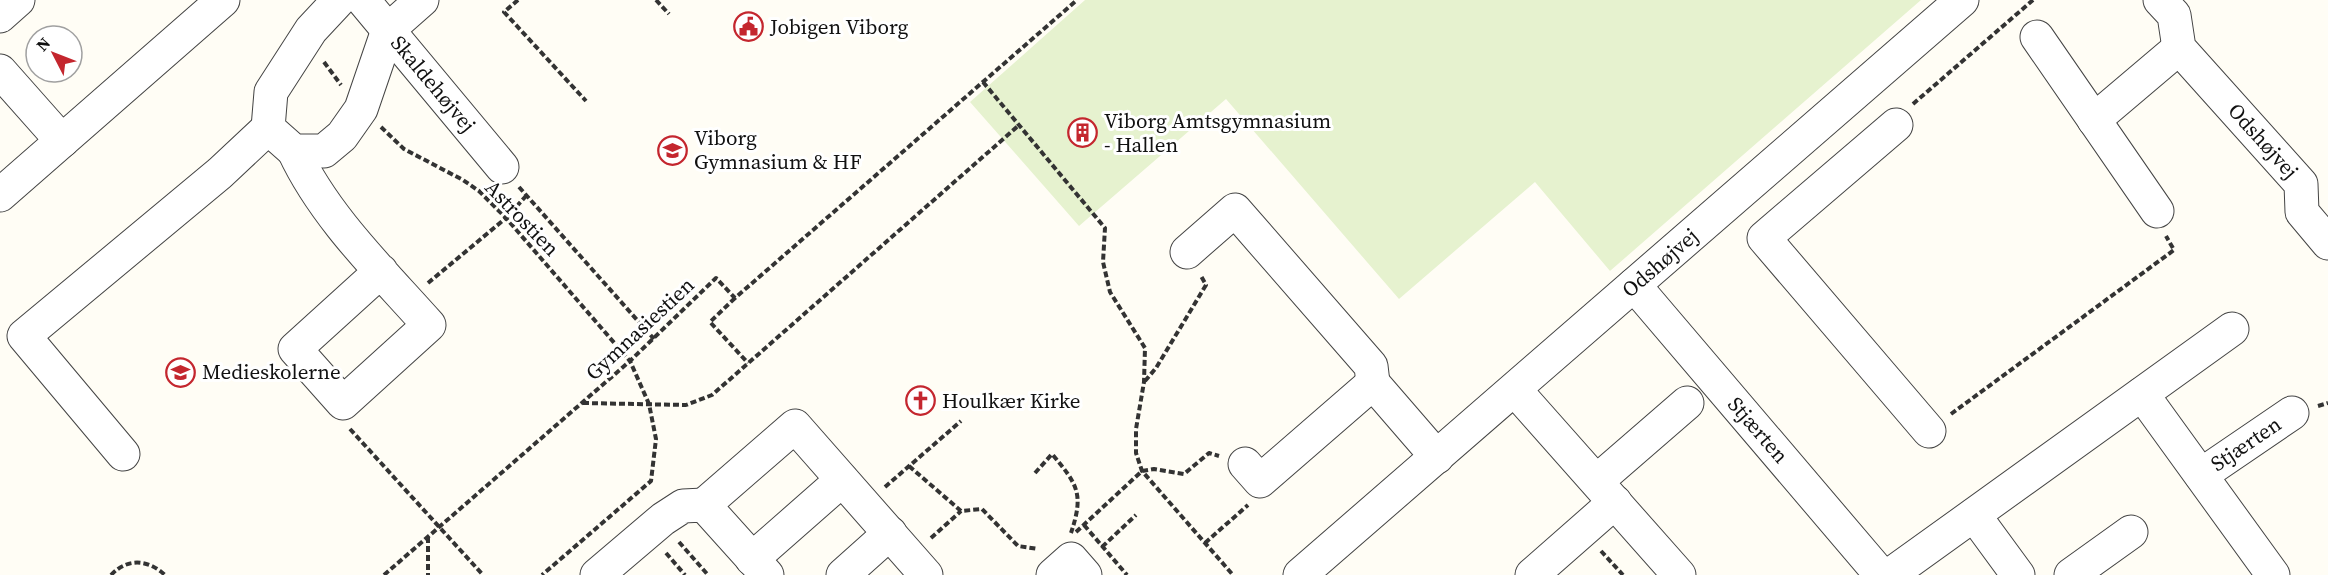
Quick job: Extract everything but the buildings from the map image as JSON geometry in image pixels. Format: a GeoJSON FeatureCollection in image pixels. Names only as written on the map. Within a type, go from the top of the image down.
{"type":"FeatureCollection","features":[{"type":"Feature","properties":{"kind":"street"},"geometry":{"type":"LineString","coordinates":[[0,16],[18,0]]}},
{"type":"Feature","properties":{"kind":"street"},"geometry":{"type":"LineString","coordinates":[[0,195],[223,0]]}},
{"type":"Feature","properties":{"kind":"street"},"geometry":{"type":"LineString","coordinates":[[123,454],[24,336],[220,173],[268,128],[271,92],[311,30],[339,0]]}},
{"type":"Feature","properties":{"kind":"street","name":"Skaldehøjvej"},"geometry":{"type":"LineString","coordinates":[[363,0],[502,167]]}},
{"type":"Feature","properties":{"kind":"street"},"geometry":{"type":"LineString","coordinates":[[294,151],[324,151],[342,136],[361,109],[388,30],[422,0]]}},
{"type":"Feature","properties":{"kind":"street","name":"Odshøjvej"},"geometry":{"type":"LineString","coordinates":[[1300,575],[1962,0]]}},
{"type":"Feature","properties":{"kind":"street"},"geometry":{"type":"LineString","coordinates":[[2094,120],[2179,48],[2174,15],[2160,0]]}},
{"type":"Feature","properties":{"kind":"street"},"geometry":{"type":"LineString","coordinates":[[2037,37],[2157,211]]}},
{"type":"Feature","properties":{"kind":"street","name":"Odshøjvej"},"geometry":{"type":"LineString","coordinates":[[2179,48],[2301,184],[2302,212],[2328,243]]}},
{"type":"Feature","properties":{"kind":"street"},"geometry":{"type":"LineString","coordinates":[[0,71],[62,141]]}},
{"type":"Feature","properties":{"kind":"street"},"geometry":{"type":"LineString","coordinates":[[1896,125],[1764,238],[1929,430]]}},
{"type":"Feature","properties":{"kind":"street"},"geometry":{"type":"LineString","coordinates":[[268,128],[294,151],[309,183],[381,271],[429,325],[343,403],[295,349],[381,271]]}},
{"type":"Feature","properties":{"kind":"street"},"geometry":{"type":"LineString","coordinates":[[1807,137],[1840,173]]}},
{"type":"Feature","properties":{"kind":"street"},"geometry":{"type":"LineString","coordinates":[[1187,252],[1235,210],[1371,366],[1373,382],[1437,457]]}},
{"type":"Feature","properties":{"kind":"street","name":"Stjærten"},"geometry":{"type":"LineString","coordinates":[[1634,285],[1881,575]]}},
{"type":"Feature","properties":{"kind":"street"},"geometry":{"type":"LineString","coordinates":[[1890,575],[2232,329]]}},
{"type":"Feature","properties":{"kind":"street"},"geometry":{"type":"LineString","coordinates":[[1253,472],[1373,382]]}},
{"type":"Feature","properties":{"kind":"street"},"geometry":{"type":"LineString","coordinates":[[1515,390],[1679,575]]}},
{"type":"Feature","properties":{"kind":"street","name":"Stjærten"},"geometry":{"type":"LineString","coordinates":[[2142,394],[2273,575]]}},
{"type":"Feature","properties":{"kind":"street"},"geometry":{"type":"LineString","coordinates":[[1532,575],[1687,402]]}},
{"type":"Feature","properties":{"kind":"street","name":"Stjærten"},"geometry":{"type":"LineString","coordinates":[[2201,475],[2292,413]]}},
{"type":"Feature","properties":{"kind":"street"},"geometry":{"type":"LineString","coordinates":[[597,575],[663,519],[683,506],[705,505],[795,426],[926,575]]}},
{"type":"Feature","properties":{"kind":"street"},"geometry":{"type":"LineString","coordinates":[[705,505],[759,567],[842,480]]}},
{"type":"Feature","properties":{"kind":"street"},"geometry":{"type":"LineString","coordinates":[[1974,515],[2018,575]]}},
{"type":"Feature","properties":{"kind":"street"},"geometry":{"type":"LineString","coordinates":[[2071,575],[2131,532]]}},
{"type":"Feature","properties":{"kind":"street"},"geometry":{"type":"LineString","coordinates":[[843,575],[890,533]]}},
{"type":"Feature","properties":{"kind":"street"},"geometry":{"type":"LineString","coordinates":[[1050,562],[1071,559],[1085,575]]}},
{"type":"Feature","properties":{"kind":"path"},"geometry":{"type":"LineString","coordinates":[[518,0],[504,12],[586,101]]}},
{"type":"Feature","properties":{"kind":"path"},"geometry":{"type":"LineString","coordinates":[[656,0],[669,14]]}},
{"type":"Feature","properties":{"kind":"path"},"geometry":{"type":"LineString","coordinates":[[748,363],[710,322],[1077,0]]}},
{"type":"Feature","properties":{"kind":"path"},"geometry":{"type":"LineString","coordinates":[[1896,125],[1904,112],[2032,0]]}},
{"type":"Feature","properties":{"kind":"path","name":"Astrostien"},"geometry":{"type":"LineString","coordinates":[[311,30],[326,66],[361,109],[404,149],[463,180],[506,218],[630,361],[649,405],[656,440],[651,481],[638,495],[542,575]]}},
{"type":"Feature","properties":{"kind":"path"},"geometry":{"type":"LineString","coordinates":[[983,82],[1105,228],[1103,262],[1110,292],[1145,348],[1144,382],[1136,429],[1136,453],[1142,471],[1233,575]]}},
{"type":"Feature","properties":{"kind":"path"},"geometry":{"type":"LineString","coordinates":[[582,403],[686,405],[712,395],[1018,126]]}},
{"type":"Feature","properties":{"kind":"path"},"geometry":{"type":"LineString","coordinates":[[502,167],[654,339]]}},
{"type":"Feature","properties":{"kind":"path"},"geometry":{"type":"LineString","coordinates":[[407,300],[506,218],[526,196]]}},
{"type":"Feature","properties":{"kind":"path"},"geometry":{"type":"LineString","coordinates":[[1929,430],[2174,250],[2155,219],[2157,211]]}},
{"type":"Feature","properties":{"kind":"path"},"geometry":{"type":"LineString","coordinates":[[1144,382],[1156,368],[1206,285],[1187,252]]}},
{"type":"Feature","properties":{"kind":"path","name":"Gymnasiestien"},"geometry":{"type":"LineString","coordinates":[[384,575],[630,361],[716,278],[735,298]]}},
{"type":"Feature","properties":{"kind":"path"},"geometry":{"type":"LineString","coordinates":[[343,403],[334,411],[483,575]]}},
{"type":"Feature","properties":{"kind":"path"},"geometry":{"type":"LineString","coordinates":[[878,494],[962,421]]}},
{"type":"Feature","properties":{"kind":"path"},"geometry":{"type":"LineString","coordinates":[[1035,473],[1052,454],[1075,485],[1080,508],[1069,539],[1142,471],[1154,469],[1184,474],[1209,453],[1253,472],[1252,501],[1205,543]]}},
{"type":"Feature","properties":{"kind":"path"},"geometry":{"type":"LineString","coordinates":[[909,466],[961,511]]}},
{"type":"Feature","properties":{"kind":"path"},"geometry":{"type":"LineString","coordinates":[[926,542],[961,511],[982,509],[1018,546],[1050,562]]}},
{"type":"Feature","properties":{"kind":"path"},"geometry":{"type":"LineString","coordinates":[[1102,547],[1136,515]]}},
{"type":"Feature","properties":{"kind":"path"},"geometry":{"type":"LineString","coordinates":[[1084,525],[1127,575]]}},
{"type":"Feature","properties":{"kind":"path"},"geometry":{"type":"LineString","coordinates":[[428,537],[428,575]]}},
{"type":"Feature","properties":{"kind":"path"},"geometry":{"type":"LineString","coordinates":[[111,575],[134,562],[154,564],[165,575]]}},
{"type":"Feature","properties":{"kind":"green space"},"geometry":{"type":"Polygon","coordinates":[[[1085,0],[1921,0],[1610,271],[1535,182],[1399,299],[1226,99],[1079,226],[970,102],[1085,0]]]}},
{"type":"Feature","properties":{"kind":"place","name":"Jobigen Viborg"},"geometry":{"type":"Point","coordinates":[749,27]}},
{"type":"Feature","properties":{"kind":"place","name":"Viborg Amtsgymnasium - Hallen"},"geometry":{"type":"Point","coordinates":[1083,133]}},
{"type":"Feature","properties":{"kind":"place","name":"Viborg Gymnasium & HF"},"geometry":{"type":"Point","coordinates":[673,150]}},
{"type":"Feature","properties":{"kind":"place","name":"Medieskolerne"},"geometry":{"type":"Point","coordinates":[181,372]}},
{"type":"Feature","properties":{"kind":"place","name":"Houlkær Kirke"},"geometry":{"type":"Point","coordinates":[921,401]}}]}
